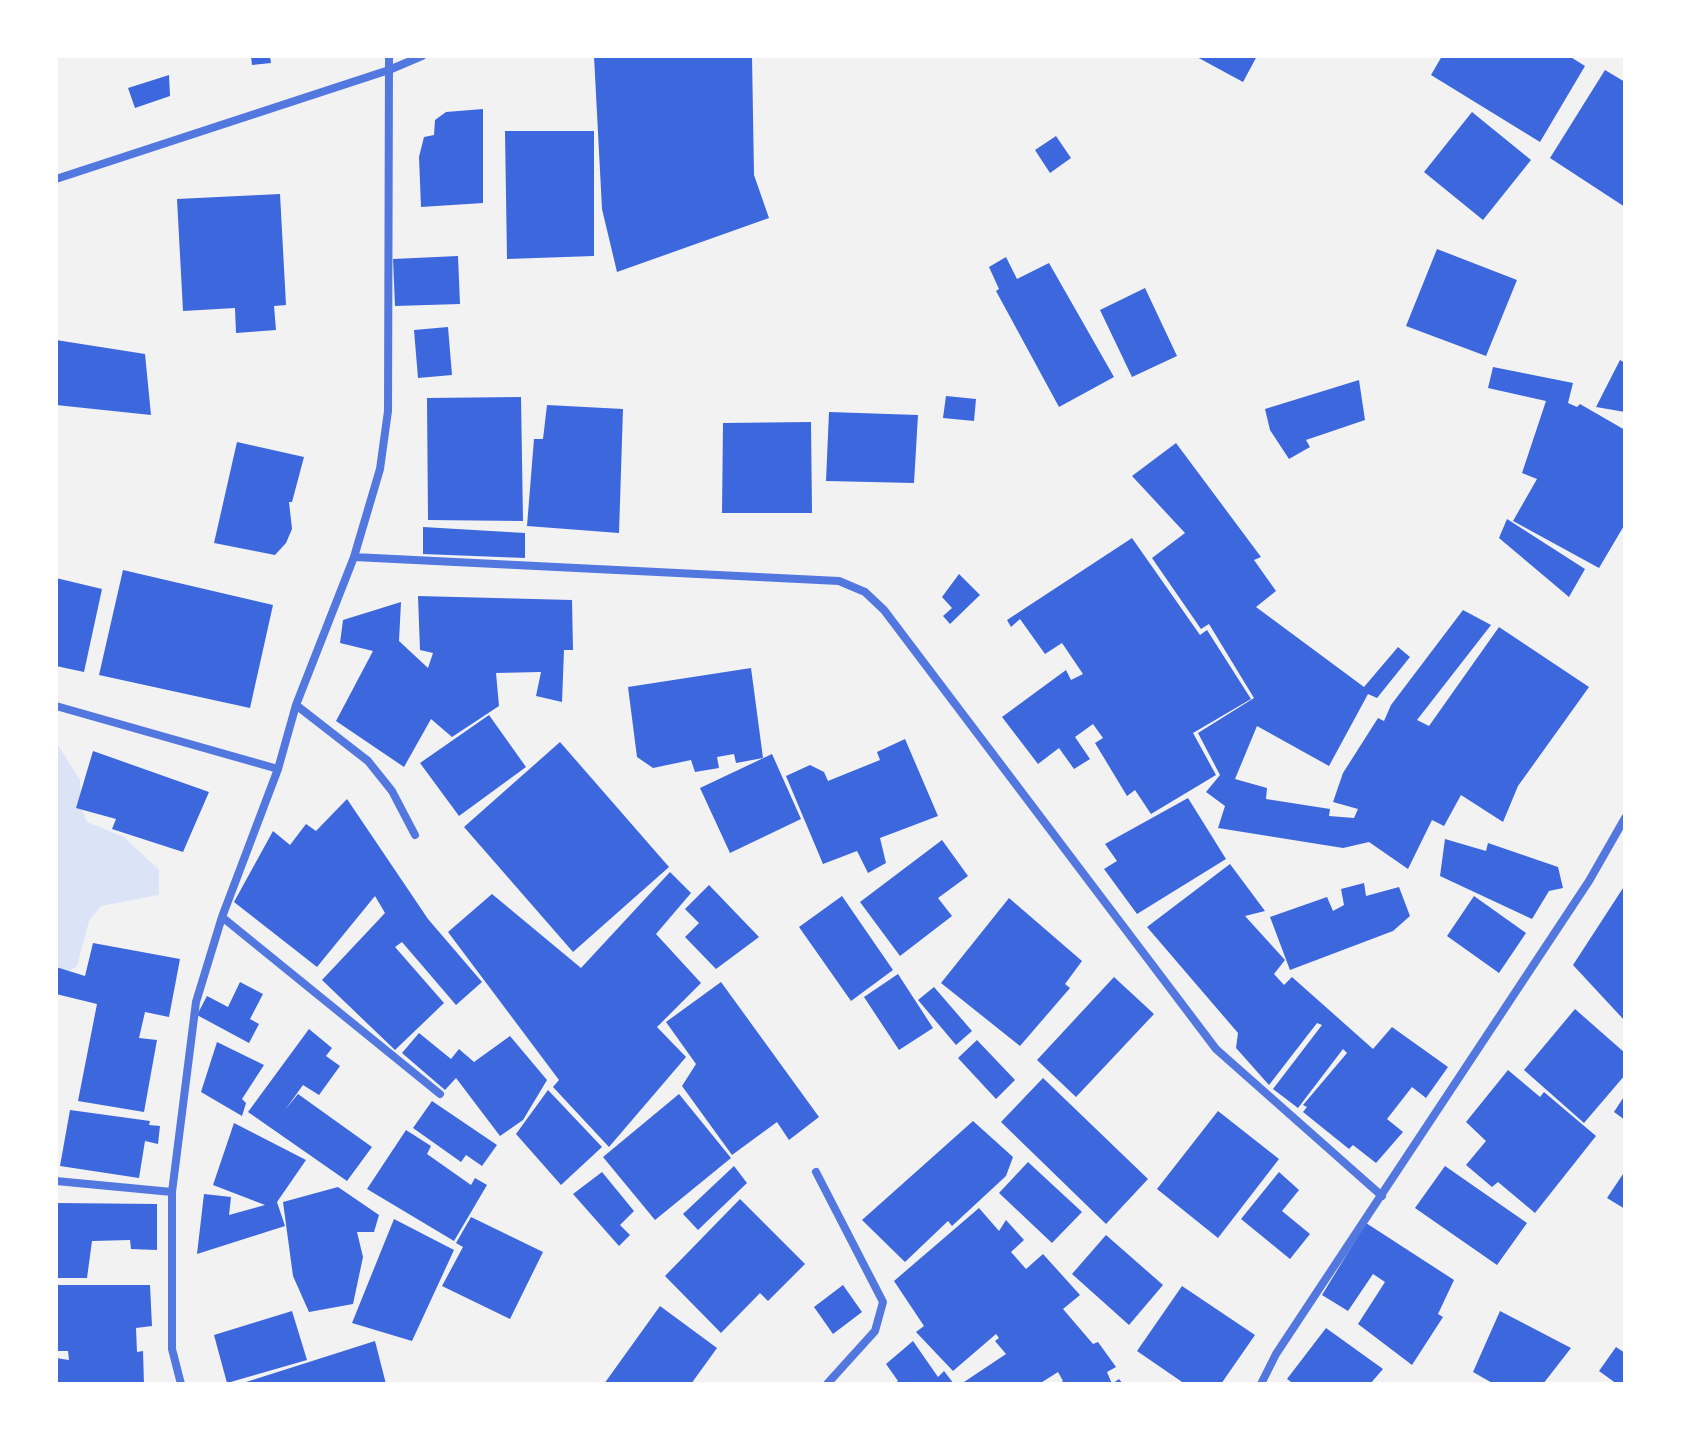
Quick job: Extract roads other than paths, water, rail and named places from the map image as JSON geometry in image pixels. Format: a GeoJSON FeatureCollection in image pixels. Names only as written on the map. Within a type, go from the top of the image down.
{"type":"FeatureCollection","features":[{"type":"Feature","properties":{"kind":"street"},"geometry":{"type":"LineString","coordinates":[[181,1384],[172,1349],[172,1192],[196,1002],[222,917],[278,769],[296,705],[354,557],[380,469],[388,411],[389,56]]}},
{"type":"Feature","properties":{"kind":"street"},"geometry":{"type":"LineString","coordinates":[[56,179],[389,70],[422,56]]}},
{"type":"Feature","properties":{"kind":"street"},"geometry":{"type":"LineString","coordinates":[[354,557],[839,581],[865,592],[884,610],[1216,1049],[1382,1196]]}},
{"type":"Feature","properties":{"kind":"street"},"geometry":{"type":"LineString","coordinates":[[296,705],[368,761],[392,791],[415,835]]}},
{"type":"Feature","properties":{"kind":"street"},"geometry":{"type":"LineString","coordinates":[[56,706],[278,769]]}},
{"type":"Feature","properties":{"kind":"street"},"geometry":{"type":"LineString","coordinates":[[1261,1384],[1276,1354],[1589,881],[1625,818]]}},
{"type":"Feature","properties":{"kind":"street"},"geometry":{"type":"LineString","coordinates":[[222,917],[440,1094]]}},
{"type":"Feature","properties":{"kind":"street"},"geometry":{"type":"LineString","coordinates":[[816,1172],[883,1302],[875,1331],[827,1384]]}},
{"type":"Feature","properties":{"kind":"street"},"geometry":{"type":"LineString","coordinates":[[56,1181],[172,1192]]}}]}
